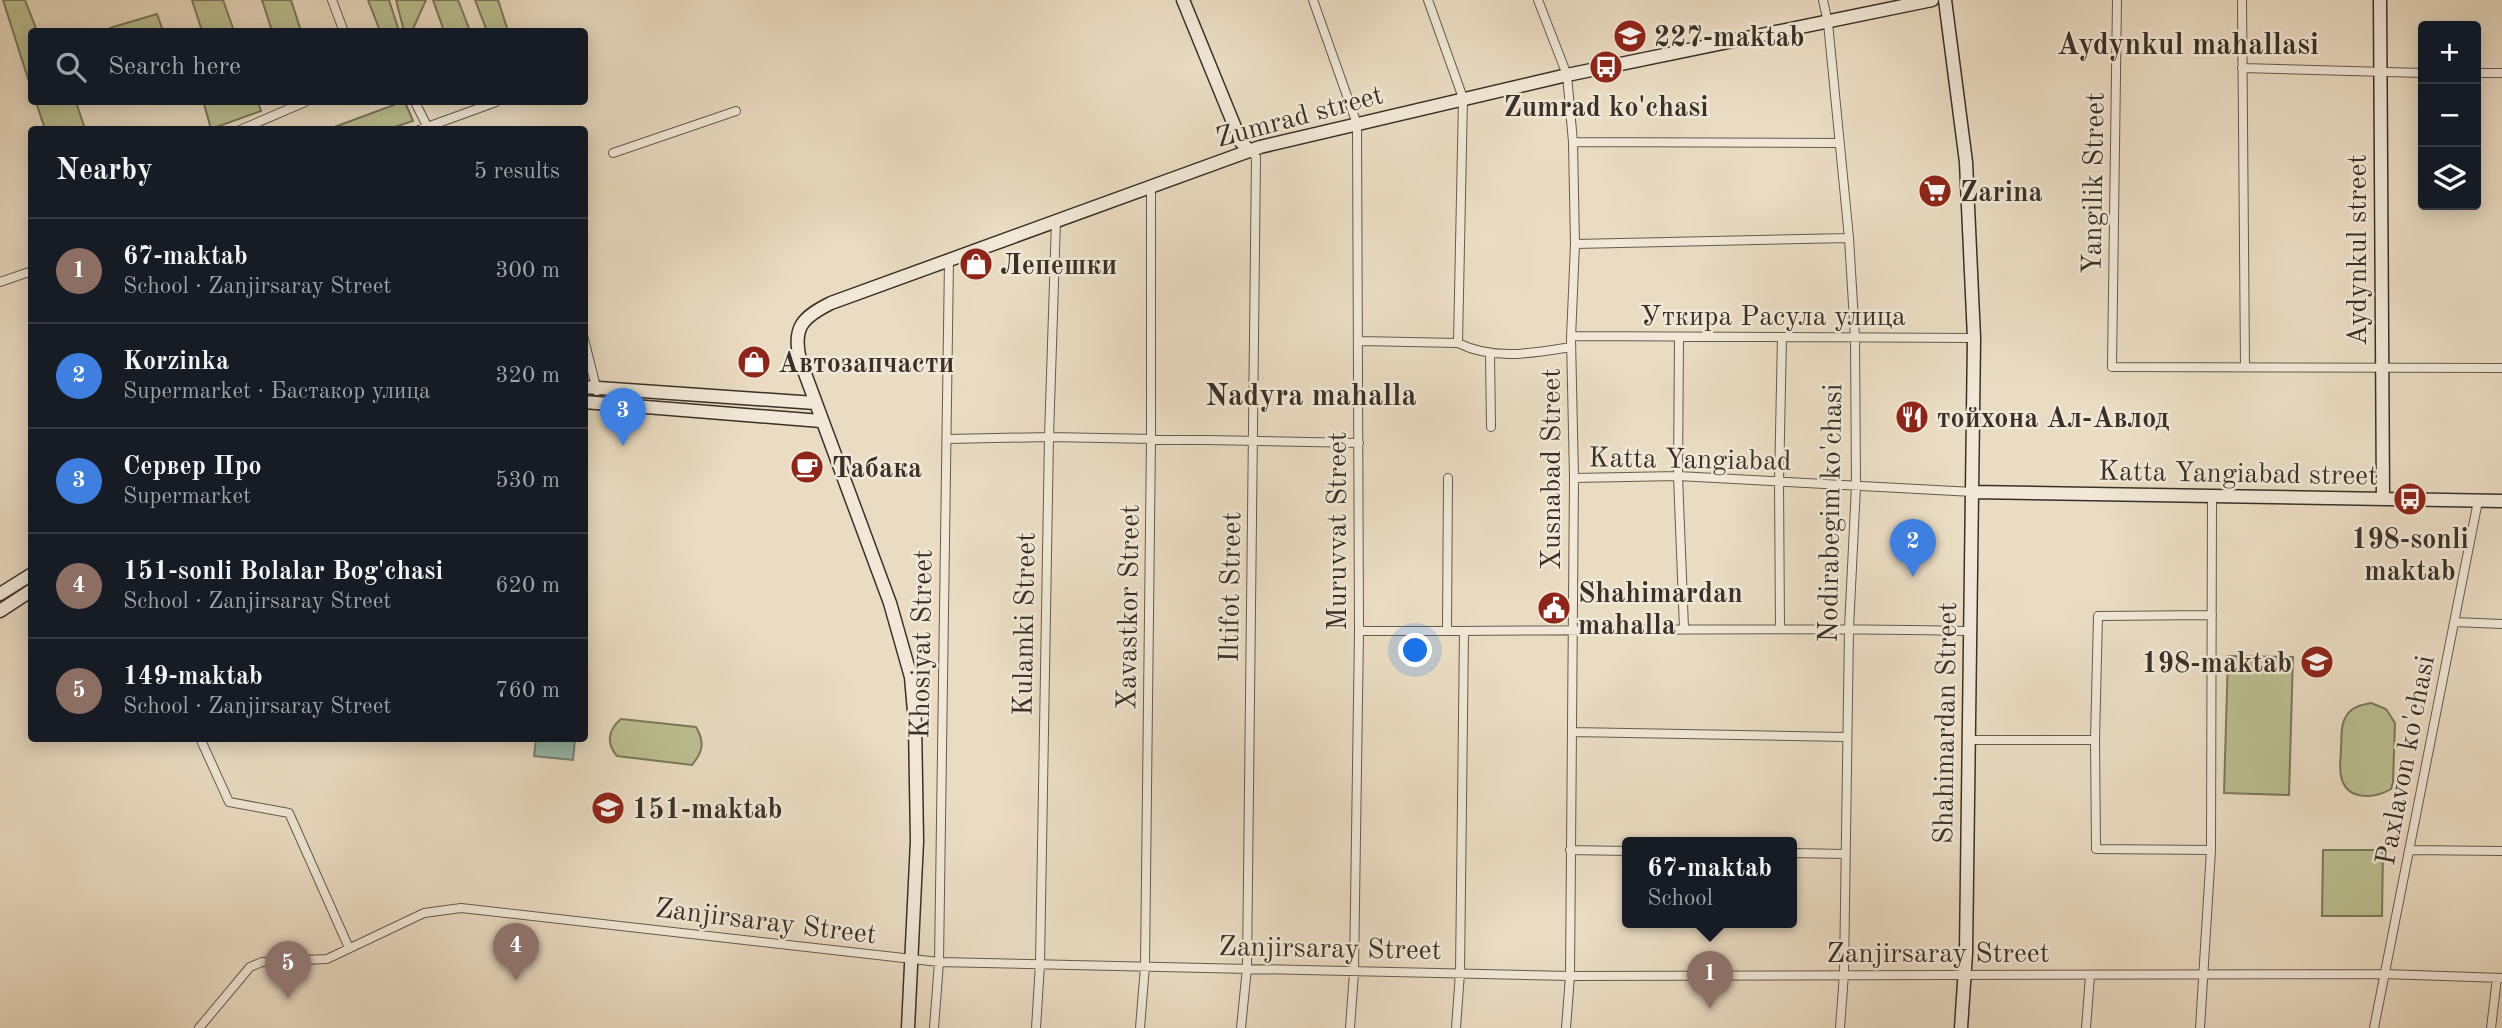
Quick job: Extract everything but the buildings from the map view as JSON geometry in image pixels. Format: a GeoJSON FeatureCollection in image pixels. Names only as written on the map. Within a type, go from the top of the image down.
{"type":"FeatureCollection","features":[{"type":"Feature","properties":{"kind":"street"},"geometry":{"type":"LineString","coordinates":[[332,0],[342,28]]}},
{"type":"Feature","properties":{"kind":"street"},"geometry":{"type":"LineString","coordinates":[[1183,0],[1241,142],[1248,150]]}},
{"type":"Feature","properties":{"kind":"street","name":"Muruvvat Street"},"geometry":{"type":"LineString","coordinates":[[1313,0],[1357,124],[1359,631],[1354,972],[1350,1028]]}},
{"type":"Feature","properties":{"kind":"street"},"geometry":{"type":"LineString","coordinates":[[1428,0],[1463,98],[1458,343]]}},
{"type":"Feature","properties":{"kind":"street","name":"Xusnabad Street"},"geometry":{"type":"LineString","coordinates":[[1538,0],[1567,75],[1573,142],[1573,630],[1570,976],[1566,1028]]}},
{"type":"Feature","properties":{"kind":"street","name":"Nodirabegim ko'chasi"},"geometry":{"type":"LineString","coordinates":[[1823,0],[1828,23],[1849,238],[1855,338],[1856,486],[1849,628],[1844,974],[1840,1028]]}},
{"type":"Feature","properties":{"kind":"street","name":"Zumrad street"},"geometry":{"type":"LineString","coordinates":[[821,422],[797,346],[799,330],[807,316],[831,303],[1248,150],[1567,75],[1932,0]]}},
{"type":"Feature","properties":{"kind":"street","name":"Shahimardan Street"},"geometry":{"type":"LineString","coordinates":[[1945,0],[1966,162],[1974,338],[1965,974],[1961,1028]]}},
{"type":"Feature","properties":{"kind":"street","name":"Yangilik Street"},"geometry":{"type":"LineString","coordinates":[[2117,0],[2112,367],[2245,367]]}},
{"type":"Feature","properties":{"kind":"street"},"geometry":{"type":"LineString","coordinates":[[2242,0],[2245,367],[2502,368]]}},
{"type":"Feature","properties":{"kind":"street","name":"Aydynkul street"},"geometry":{"type":"LineString","coordinates":[[2380,0],[2383,499]]}},
{"type":"Feature","properties":{"kind":"street"},"geometry":{"type":"LineString","coordinates":[[2242,68],[2418,73]]}},
{"type":"Feature","properties":{"kind":"street"},"geometry":{"type":"LineString","coordinates":[[2481,73],[2502,73]]}},
{"type":"Feature","properties":{"kind":"street"},"geometry":{"type":"LineString","coordinates":[[249,126],[298,105]]}},
{"type":"Feature","properties":{"kind":"street"},"geometry":{"type":"LineString","coordinates":[[416,105],[424,126]]}},
{"type":"Feature","properties":{"kind":"street"},"geometry":{"type":"LineString","coordinates":[[430,126],[488,105]]}},
{"type":"Feature","properties":{"kind":"street"},"geometry":{"type":"LineString","coordinates":[[613,153],[736,111]]}},
{"type":"Feature","properties":{"kind":"street"},"geometry":{"type":"LineString","coordinates":[[1573,142],[1839,143]]}},
{"type":"Feature","properties":{"kind":"street","name":"Iltifot Street"},"geometry":{"type":"LineString","coordinates":[[1241,1028],[1247,968],[1256,158],[1248,150]]}},
{"type":"Feature","properties":{"kind":"street","name":"Xavastkor Street"},"geometry":{"type":"LineString","coordinates":[[1140,1028],[1145,966],[1152,439],[1151,186]]}},
{"type":"Feature","properties":{"kind":"street","name":"Kulamki Street"},"geometry":{"type":"LineString","coordinates":[[1036,1028],[1040,964],[1049,437],[1056,221]]}},
{"type":"Feature","properties":{"kind":"street"},"geometry":{"type":"LineString","coordinates":[[1574,244],[1849,238]]}},
{"type":"Feature","properties":{"kind":"street","name":"Khosiyat Street"},"geometry":{"type":"LineString","coordinates":[[934,1028],[939,962],[948,439],[948,260]]}},
{"type":"Feature","properties":{"kind":"street"},"geometry":{"type":"LineString","coordinates":[[0,282],[28,272]]}},
{"type":"Feature","properties":{"kind":"street","name":"Уткира Расула улица"},"geometry":{"type":"LineString","coordinates":[[1572,337],[1974,338]]}},
{"type":"Feature","properties":{"kind":"street"},"geometry":{"type":"LineString","coordinates":[[1679,337],[1678,476],[1684,628]]}},
{"type":"Feature","properties":{"kind":"street"},"geometry":{"type":"LineString","coordinates":[[1780,629],[1782,337]]}},
{"type":"Feature","properties":{"kind":"street"},"geometry":{"type":"LineString","coordinates":[[1359,341],[1458,343],[1472,350],[1524,355],[1572,347]]}},
{"type":"Feature","properties":{"kind":"street"},"geometry":{"type":"LineString","coordinates":[[1490,353],[1491,427]]}},
{"type":"Feature","properties":{"kind":"street"},"geometry":{"type":"LineString","coordinates":[[588,367],[590,402],[821,422]]}},
{"type":"Feature","properties":{"kind":"street"},"geometry":{"type":"LineString","coordinates":[[591,387],[815,403]]}},
{"type":"Feature","properties":{"kind":"street","name":"Khosiyat Street"},"geometry":{"type":"LineString","coordinates":[[821,422],[890,603],[911,677],[915,723],[917,841],[908,1028]]}},
{"type":"Feature","properties":{"kind":"street"},"geometry":{"type":"LineString","coordinates":[[948,439],[1049,437],[1359,443]]}},
{"type":"Feature","properties":{"kind":"street","name":"Katta Yangiabad"},"geometry":{"type":"LineString","coordinates":[[1574,478],[1678,476],[1973,492]]}},
{"type":"Feature","properties":{"kind":"street"},"geometry":{"type":"LineString","coordinates":[[1447,632],[1448,478]]}},
{"type":"Feature","properties":{"kind":"street","name":"Katta Yangiabad street"},"geometry":{"type":"LineString","coordinates":[[1973,492],[2502,501]]}},
{"type":"Feature","properties":{"kind":"street"},"geometry":{"type":"LineString","coordinates":[[2200,1028],[2211,850],[2212,497]]}},
{"type":"Feature","properties":{"kind":"street","name":"Paxlavon ko'chasi"},"geometry":{"type":"LineString","coordinates":[[2374,1028],[2478,500]]}},
{"type":"Feature","properties":{"kind":"street"},"geometry":{"type":"LineString","coordinates":[[0,594],[28,576]]}},
{"type":"Feature","properties":{"kind":"street"},"geometry":{"type":"LineString","coordinates":[[0,611],[28,593]]}},
{"type":"Feature","properties":{"kind":"street"},"geometry":{"type":"LineString","coordinates":[[2211,850],[2096,849],[2095,740],[2098,616],[2212,615]]}},
{"type":"Feature","properties":{"kind":"street"},"geometry":{"type":"LineString","coordinates":[[2454,622],[2502,624]]}},
{"type":"Feature","properties":{"kind":"street"},"geometry":{"type":"LineString","coordinates":[[1359,631],[1684,628],[1969,631]]}},
{"type":"Feature","properties":{"kind":"street"},"geometry":{"type":"LineString","coordinates":[[1456,1028],[1460,973],[1464,632]]}},
{"type":"Feature","properties":{"kind":"street"},"geometry":{"type":"LineString","coordinates":[[1572,732],[1846,737]]}},
{"type":"Feature","properties":{"kind":"street"},"geometry":{"type":"LineString","coordinates":[[1969,740],[2095,740]]}},
{"type":"Feature","properties":{"kind":"street"},"geometry":{"type":"LineString","coordinates":[[202,742],[229,802],[289,813],[349,948]]}},
{"type":"Feature","properties":{"kind":"street"},"geometry":{"type":"LineString","coordinates":[[2410,849],[2502,851]]}},
{"type":"Feature","properties":{"kind":"street"},"geometry":{"type":"LineString","coordinates":[[1570,850],[1622,851]]}},
{"type":"Feature","properties":{"kind":"street"},"geometry":{"type":"LineString","coordinates":[[1797,853],[1845,854]]}},
{"type":"Feature","properties":{"kind":"street","name":"Zanjirsaray Street"},"geometry":{"type":"LineString","coordinates":[[199,1028],[250,967],[262,962],[327,959],[424,913],[460,908],[939,962],[1570,976],[2384,974],[2500,978]]}},
{"type":"Feature","properties":{"kind":"street"},"geometry":{"type":"LineString","coordinates":[[2086,1028],[2090,976]]}},
{"type":"Feature","properties":{"kind":"street"},"geometry":{"type":"LineString","coordinates":[[2491,1028],[2500,978]]}},
{"type":"Feature","properties":{"kind":"shaded area"},"geometry":{"type":"Polygon","coordinates":[[[3,0],[25,0],[36,28],[28,28],[28,79],[3,0]]]}},
{"type":"Feature","properties":{"kind":"shaded area"},"geometry":{"type":"Polygon","coordinates":[[[192,0],[223,0],[233,28],[201,28],[192,0]]]}},
{"type":"Feature","properties":{"kind":"shaded area"},"geometry":{"type":"Polygon","coordinates":[[[262,0],[291,0],[300,28],[271,28],[262,0]]]}},
{"type":"Feature","properties":{"kind":"shaded area"},"geometry":{"type":"Polygon","coordinates":[[[368,0],[389,0],[398,28],[379,28],[368,0]]]}},
{"type":"Feature","properties":{"kind":"shaded area"},"geometry":{"type":"Polygon","coordinates":[[[396,0],[426,0],[413,28],[403,28],[396,0]]]}},
{"type":"Feature","properties":{"kind":"shaded area"},"geometry":{"type":"Polygon","coordinates":[[[433,0],[458,0],[469,28],[443,28],[433,0]]]}},
{"type":"Feature","properties":{"kind":"shaded area"},"geometry":{"type":"Polygon","coordinates":[[[475,0],[498,0],[507,28],[486,28],[475,0]]]}},
{"type":"Feature","properties":{"kind":"shaded area"},"geometry":{"type":"Polygon","coordinates":[[[157,14],[162,28],[110,28],[157,14]]]}},
{"type":"Feature","properties":{"kind":"shaded area"},"geometry":{"type":"Polygon","coordinates":[[[37,105],[77,105],[84,126],[44,126],[37,105]]]}},
{"type":"Feature","properties":{"kind":"shaded area"},"geometry":{"type":"Polygon","coordinates":[[[204,105],[259,105],[261,111],[219,126],[210,126],[204,105]]]}},
{"type":"Feature","properties":{"kind":"shaded area"},"geometry":{"type":"Polygon","coordinates":[[[394,105],[406,105],[413,121],[398,126],[337,126],[394,105]]]}},
{"type":"Feature","properties":{"kind":"shaded area"},"geometry":{"type":"Polygon","coordinates":[[[2228,656],[2293,657],[2289,795],[2224,793],[2228,656]]]}},
{"type":"Feature","properties":{"kind":"shaded area"},"geometry":{"type":"Polygon","coordinates":[[[2371,703],[2386,709],[2395,723],[2393,782],[2391,789],[2377,795],[2362,796],[2349,790],[2341,776],[2342,731],[2343,722],[2349,712],[2371,703]]]}},
{"type":"Feature","properties":{"kind":"shaded area"},"geometry":{"type":"Polygon","coordinates":[[[621,719],[696,727],[702,742],[699,756],[692,765],[617,756],[611,746],[610,737],[613,728],[621,719]]]}},
{"type":"Feature","properties":{"kind":"shaded area"},"geometry":{"type":"Polygon","coordinates":[[[536,742],[575,742],[573,760],[534,756],[536,742]]]}},
{"type":"Feature","properties":{"kind":"shaded area"},"geometry":{"type":"Polygon","coordinates":[[[2323,850],[2383,850],[2382,916],[2322,916],[2323,850]]]}},
{"type":"Feature","properties":{"kind":"place","name":"227-maktab"},"geometry":{"type":"Point","coordinates":[1630,36]}},
{"type":"Feature","properties":{"kind":"place","name":"Zumrad ko'chasi"},"geometry":{"type":"Point","coordinates":[1606,67]}},
{"type":"Feature","properties":{"kind":"place","name":"Zarina"},"geometry":{"type":"Point","coordinates":[1935,191]}},
{"type":"Feature","properties":{"kind":"place","name":"Лепешки"},"geometry":{"type":"Point","coordinates":[976,264]}},
{"type":"Feature","properties":{"kind":"place","name":"Автозапчасти"},"geometry":{"type":"Point","coordinates":[754,362]}},
{"type":"Feature","properties":{"kind":"place","name":"тойхона Ал-Авлод"},"geometry":{"type":"Point","coordinates":[1912,417]}},
{"type":"Feature","properties":{"kind":"place","name":"Сервер Про"},"geometry":{"type":"Point","coordinates":[623,446]}},
{"type":"Feature","properties":{"kind":"place","name":"Табака"},"geometry":{"type":"Point","coordinates":[807,467]}},
{"type":"Feature","properties":{"kind":"place","name":"198-sonli maktab"},"geometry":{"type":"Point","coordinates":[2410,499]}},
{"type":"Feature","properties":{"kind":"place","name":"Korzinka"},"geometry":{"type":"Point","coordinates":[1913,577]}},
{"type":"Feature","properties":{"kind":"place","name":"Shahimardan mahalla"},"geometry":{"type":"Point","coordinates":[1554,608]}},
{"type":"Feature","properties":{"kind":"place","name":"198-maktab"},"geometry":{"type":"Point","coordinates":[2317,662]}},
{"type":"Feature","properties":{"kind":"place","name":"151-maktab"},"geometry":{"type":"Point","coordinates":[608,808]}},
{"type":"Feature","properties":{"kind":"place","name":"151-sonli Bolalar Bog'chasi"},"geometry":{"type":"Point","coordinates":[516,981]}},
{"type":"Feature","properties":{"kind":"place","name":"149-maktab"},"geometry":{"type":"Point","coordinates":[288,999]}},
{"type":"Feature","properties":{"kind":"place","name":"67-maktab"},"geometry":{"type":"Point","coordinates":[1710,1009]}},
{"type":"Feature","properties":{"kind":"district","name":"Aydynkul mahallasi"},"geometry":{"type":"Point","coordinates":[2188,44]}},
{"type":"Feature","properties":{"kind":"district","name":"Nadyra mahalla"},"geometry":{"type":"Point","coordinates":[1311,395]}}]}
